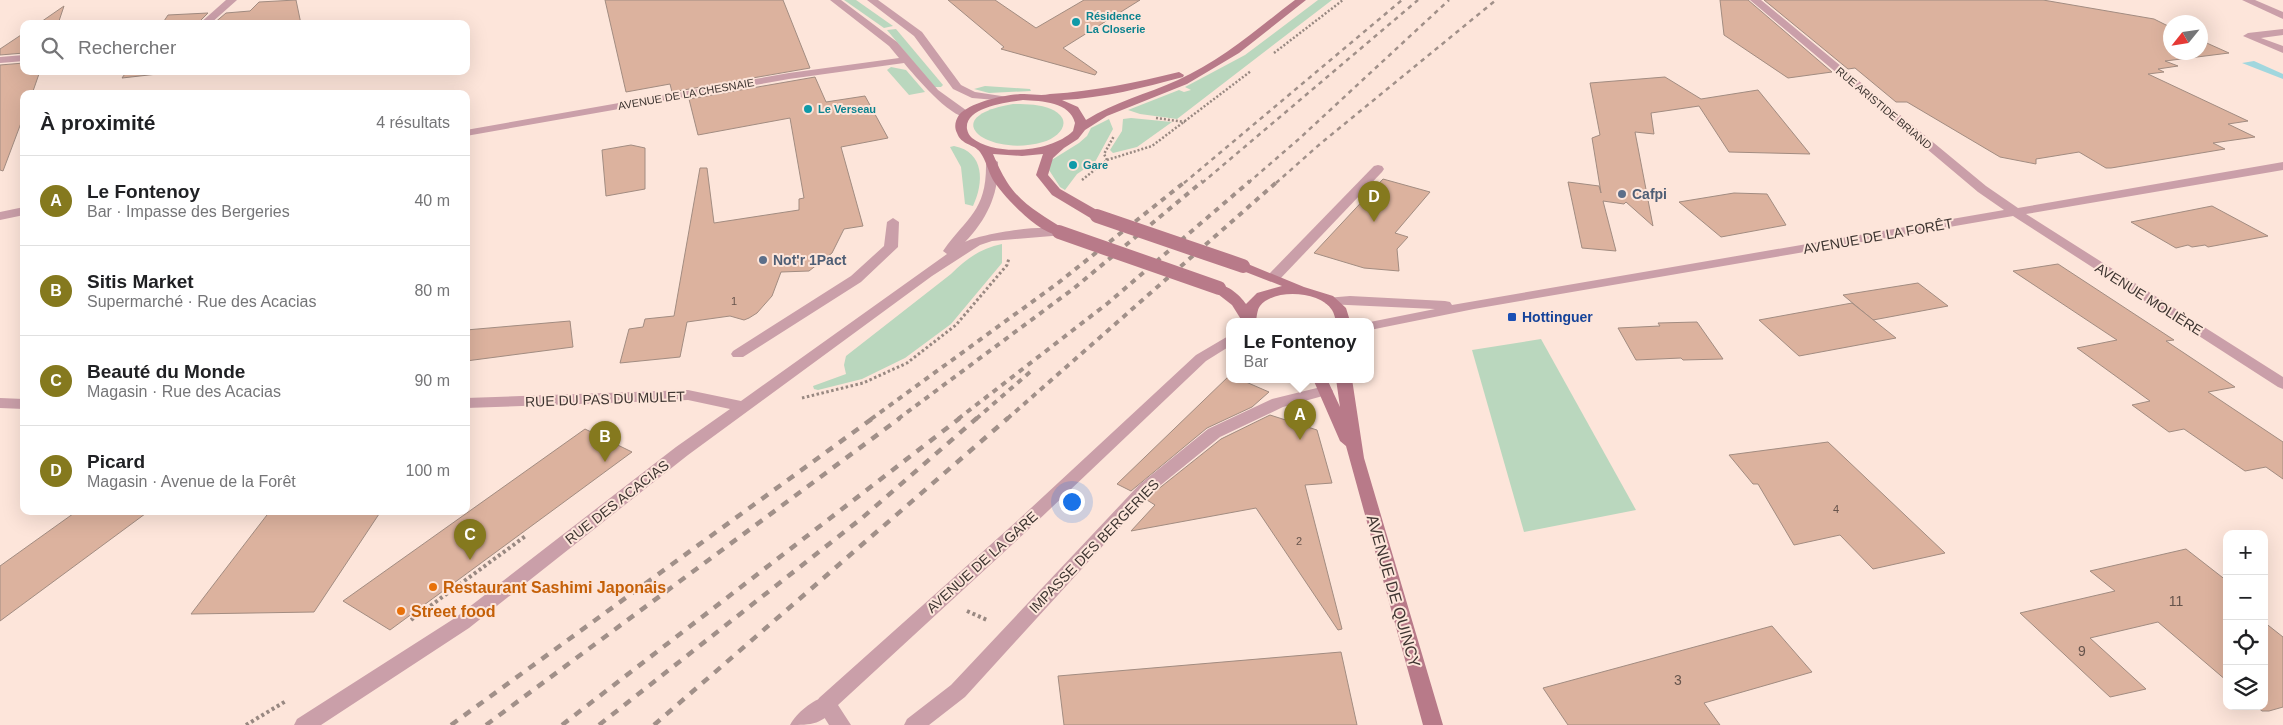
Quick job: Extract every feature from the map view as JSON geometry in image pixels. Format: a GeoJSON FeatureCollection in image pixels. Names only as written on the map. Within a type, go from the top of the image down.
{"type":"FeatureCollection","features":[{"type":"Feature","properties":{"kind":"main road"},"geometry":{"type":"LineString","coordinates":[[1301,0],[1235,51],[1183,82],[1103,114],[1081,128],[1074,137],[1060,145],[1047,157],[1042,175],[1056,192],[1097,216],[1324,296],[1339,308],[1342,318]]}},
{"type":"Feature","properties":{"kind":"main road"},"geometry":{"type":"LineString","coordinates":[[1060,145],[1023,153],[1002,152],[984,148],[970,142],[962,134],[961,124],[966,115],[976,108],[1004,99],[1090,95],[1126,89],[1203,69]]}},
{"type":"Feature","properties":{"kind":"main road"},"geometry":{"type":"LineString","coordinates":[[1042,98],[1057,101],[1077,112],[1081,120],[1081,128]]}},
{"type":"Feature","properties":{"kind":"main road"},"geometry":{"type":"LineString","coordinates":[[984,148],[999,180],[1013,198],[1028,212],[1059,232],[1219,288],[1238,302],[1247,318]]}},
{"type":"Feature","properties":{"kind":"main road"},"geometry":{"type":"LineString","coordinates":[[1249,318],[1248,312],[1253,303],[1262,296],[1281,290],[1304,290]]}},
{"type":"Feature","properties":{"kind":"main road","name":"AVENUE DE QUINCY"},"geometry":{"type":"LineString","coordinates":[[1345,383],[1356,458],[1433,725]]}},
{"type":"Feature","properties":{"kind":"main road","name":"AVENUE DE QUINCY"},"geometry":{"type":"LineString","coordinates":[[1323,385],[1356,458]]}},
{"type":"Feature","properties":{"kind":"street"},"geometry":{"type":"LineString","coordinates":[[209,20],[232,0]]}},
{"type":"Feature","properties":{"kind":"street"},"geometry":{"type":"LineString","coordinates":[[835,0],[893,44],[934,92],[966,115]]}},
{"type":"Feature","properties":{"kind":"street"},"geometry":{"type":"LineString","coordinates":[[872,0],[918,34],[957,87],[972,95],[1004,99]]}},
{"type":"Feature","properties":{"kind":"street","name":"RUE ARISTIDE BRIAND"},"geometry":{"type":"LineString","coordinates":[[1755,0],[1982,189],[2015,212]]}},
{"type":"Feature","properties":{"kind":"street"},"geometry":{"type":"LineString","coordinates":[[2247,0],[2283,16]]}},
{"type":"Feature","properties":{"kind":"street"},"geometry":{"type":"LineString","coordinates":[[2283,32],[2248,36],[2283,50]]}},
{"type":"Feature","properties":{"kind":"street"},"geometry":{"type":"LineString","coordinates":[[0,60],[20,58]]}},
{"type":"Feature","properties":{"kind":"street","name":"AVENUE DE LA CHESNAIE"},"geometry":{"type":"LineString","coordinates":[[470,132],[789,76],[907,60]]}},
{"type":"Feature","properties":{"kind":"street","name":"RUE DES ACACIAS"},"geometry":{"type":"LineString","coordinates":[[927,273],[964,237],[981,212],[992,182],[992,162]]}},
{"type":"Feature","properties":{"kind":"street","name":"AVENUE DE LA FORÊT"},"geometry":{"type":"LineString","coordinates":[[1374,325],[1474,305],[2283,166]]}},
{"type":"Feature","properties":{"kind":"street"},"geometry":{"type":"LineString","coordinates":[[1274,277],[1378,169]]}},
{"type":"Feature","properties":{"kind":"street"},"geometry":{"type":"LineString","coordinates":[[0,216],[20,212]]}},
{"type":"Feature","properties":{"kind":"street","name":"AVENUE MOLIÈRE"},"geometry":{"type":"LineString","coordinates":[[2015,212],[2283,384]]}},
{"type":"Feature","properties":{"kind":"street"},"geometry":{"type":"LineString","coordinates":[[738,354],[856,279],[891,247],[893,222]]}},
{"type":"Feature","properties":{"kind":"street","name":"RUE DES ACACIAS"},"geometry":{"type":"LineString","coordinates":[[304,725],[462,623],[742,406],[927,273],[975,242],[1022,233],[1059,232]]}},
{"type":"Feature","properties":{"kind":"street","name":"AVENUE DE LA FORÊT"},"geometry":{"type":"LineString","coordinates":[[1332,301],[1350,300],[1396,304],[1474,305]]}},
{"type":"Feature","properties":{"kind":"street","name":"AVENUE DE LA GARE"},"geometry":{"type":"LineString","coordinates":[[800,725],[826,704],[942,599],[1201,358],[1226,342]]}},
{"type":"Feature","properties":{"kind":"street","name":"IMPASSE DES BERGERIES"},"geometry":{"type":"LineString","coordinates":[[914,725],[958,691],[1145,489],[1214,433],[1278,403],[1323,385]]}},
{"type":"Feature","properties":{"kind":"street","name":"RUE DU PAS DU MULET"},"geometry":{"type":"LineString","coordinates":[[470,403],[688,395],[742,406]]}},
{"type":"Feature","properties":{"kind":"street"},"geometry":{"type":"LineString","coordinates":[[0,403],[20,404]]}},
{"type":"Feature","properties":{"kind":"street"},"geometry":{"type":"LineString","coordinates":[[826,704],[841,725]]}},
{"type":"Feature","properties":{"kind":"path"},"geometry":{"type":"LineString","coordinates":[[1272,55],[1343,0]]}},
{"type":"Feature","properties":{"kind":"path"},"geometry":{"type":"LineString","coordinates":[[1072,203],[1080,196],[1077,184],[1107,160],[1152,146],[1256,67]]}},
{"type":"Feature","properties":{"kind":"path"},"geometry":{"type":"LineString","coordinates":[[404,626],[529,533]]}},
{"type":"Feature","properties":{"kind":"path"},"geometry":{"type":"LineString","coordinates":[[942,599],[1013,632]]}},
{"type":"Feature","properties":{"kind":"path"},"geometry":{"type":"LineString","coordinates":[[246,725],[288,699]]}},
{"type":"Feature","properties":{"kind":"green space"},"geometry":{"type":"Polygon","coordinates":[[[844,0],[856,0],[893,26],[884,28],[844,0]]]}},
{"type":"Feature","properties":{"kind":"green space"},"geometry":{"type":"Polygon","coordinates":[[[1318,0],[1332,0],[1177,119],[1140,114],[1128,110],[1179,90],[1184,92],[1191,90],[1185,87],[1245,55],[1318,0]]]}},
{"type":"Feature","properties":{"kind":"green space"},"geometry":{"type":"Polygon","coordinates":[[[896,29],[943,85],[941,87],[934,87],[887,30],[896,29]]]}},
{"type":"Feature","properties":{"kind":"green space"},"geometry":{"type":"Polygon","coordinates":[[[891,67],[906,70],[925,92],[909,95],[887,70],[891,67]]]}},
{"type":"Feature","properties":{"kind":"green space"},"geometry":{"type":"Polygon","coordinates":[[[985,86],[1030,89],[1031,91],[989,93],[974,89],[985,86]]]}},
{"type":"Feature","properties":{"kind":"green space"},"geometry":{"type":"Polygon","coordinates":[[[1013,104],[1037,105],[1051,109],[1062,118],[1062,128],[1049,140],[1023,145],[1004,145],[978,134],[973,126],[977,118],[989,110],[1013,104]]]}},
{"type":"Feature","properties":{"kind":"green space"},"geometry":{"type":"Polygon","coordinates":[[[1109,119],[1113,129],[1095,162],[1077,174],[1065,190],[1060,187],[1049,170],[1050,161],[1079,143],[1087,136],[1091,128],[1109,119]]]}},
{"type":"Feature","properties":{"kind":"green space"},"geometry":{"type":"Polygon","coordinates":[[[1123,119],[1172,122],[1137,147],[1113,153],[1110,150],[1122,131],[1123,119]]]}},
{"type":"Feature","properties":{"kind":"green space"},"geometry":{"type":"Polygon","coordinates":[[[954,146],[964,149],[977,162],[980,178],[977,197],[973,206],[965,204],[961,167],[950,147],[954,146]]]}},
{"type":"Feature","properties":{"kind":"green space"},"geometry":{"type":"Polygon","coordinates":[[[1002,244],[1002,263],[951,324],[905,358],[862,379],[818,390],[814,389],[813,386],[846,374],[844,365],[846,356],[968,259],[987,248],[1002,244]]]}},
{"type":"Feature","properties":{"kind":"green space"},"geometry":{"type":"Polygon","coordinates":[[[1541,339],[1636,510],[1524,532],[1472,350],[1541,339]]]}},
{"type":"Feature","properties":{"kind":"water"},"geometry":{"type":"Polygon","coordinates":[[[2254,61],[2283,74],[2283,79],[2242,63],[2254,61]]]}},
{"type":"Feature","properties":{"kind":"building"},"geometry":{"type":"Polygon","coordinates":[[[296,0],[300,20],[218,20],[226,13],[250,11],[259,2],[296,0]]]}},
{"type":"Feature","properties":{"kind":"building"},"geometry":{"type":"Polygon","coordinates":[[[605,0],[783,0],[810,68],[672,92],[670,84],[626,92],[605,0]]]}},
{"type":"Feature","properties":{"kind":"building"},"geometry":{"type":"Polygon","coordinates":[[[948,0],[995,0],[1036,28],[1084,0],[1140,0],[1063,48],[1097,72],[1095,75],[1001,49],[1004,47],[948,0]]]}},
{"type":"Feature","properties":{"kind":"building"},"geometry":{"type":"Polygon","coordinates":[[[1720,0],[1748,0],[1832,72],[1788,78],[1724,35],[1720,0]]]}},
{"type":"Feature","properties":{"kind":"building"},"geometry":{"type":"Polygon","coordinates":[[[1764,0],[2043,0],[2154,19],[2163,24],[2163,60],[2173,60],[2165,61],[2178,66],[2158,69],[2164,72],[2148,74],[2248,121],[2228,124],[2255,137],[2213,143],[2225,149],[2111,168],[2106,168],[2079,152],[2036,159],[2036,164],[2000,157],[1907,102],[1896,102],[1855,68],[1848,69],[1764,0]]]}},
{"type":"Feature","properties":{"kind":"building"},"geometry":{"type":"Polygon","coordinates":[[[64,6],[59,20],[44,20],[64,6]]]}},
{"type":"Feature","properties":{"kind":"building"},"geometry":{"type":"Polygon","coordinates":[[[208,13],[201,20],[165,20],[168,15],[208,13]]]}},
{"type":"Feature","properties":{"kind":"building"},"geometry":{"type":"Polygon","coordinates":[[[20,36],[20,53],[0,55],[0,49],[20,36]]]}},
{"type":"Feature","properties":{"kind":"building"},"geometry":{"type":"Polygon","coordinates":[[[2208,44],[2229,53],[2208,56],[2208,44]]]}},
{"type":"Feature","properties":{"kind":"building"},"geometry":{"type":"Polygon","coordinates":[[[20,63],[20,75],[39,75],[33,90],[20,90],[20,126],[3,171],[0,170],[0,65],[20,63]]]}},
{"type":"Feature","properties":{"kind":"building"},"geometry":{"type":"Polygon","coordinates":[[[124,75],[149,75],[122,78],[124,75]]]}},
{"type":"Feature","properties":{"kind":"building"},"geometry":{"type":"Polygon","coordinates":[[[815,77],[826,102],[865,96],[888,138],[841,147],[863,226],[844,229],[832,253],[809,271],[781,272],[772,296],[757,313],[749,318],[744,320],[730,316],[687,322],[680,357],[620,363],[629,329],[643,327],[645,319],[674,316],[700,168],[707,168],[714,223],[799,210],[799,199],[804,198],[790,118],[698,135],[689,99],[815,77]]]}},
{"type":"Feature","properties":{"kind":"building"},"geometry":{"type":"Polygon","coordinates":[[[1665,77],[1701,99],[1758,90],[1810,154],[1729,152],[1699,106],[1651,113],[1654,134],[1635,132],[1653,226],[1626,202],[1624,204],[1603,201],[1616,251],[1582,248],[1568,182],[1599,186],[1601,193],[1592,138],[1600,135],[1590,83],[1665,77]]]}},
{"type":"Feature","properties":{"kind":"building"},"geometry":{"type":"Polygon","coordinates":[[[631,145],[645,148],[645,189],[606,196],[602,150],[631,145]]]}},
{"type":"Feature","properties":{"kind":"building"},"geometry":{"type":"Polygon","coordinates":[[[1383,179],[1430,192],[1395,233],[1408,237],[1397,249],[1399,271],[1364,268],[1314,253],[1383,179]]]}},
{"type":"Feature","properties":{"kind":"building"},"geometry":{"type":"Polygon","coordinates":[[[1734,193],[1767,194],[1786,225],[1721,237],[1679,202],[1734,193]]]}},
{"type":"Feature","properties":{"kind":"building"},"geometry":{"type":"Polygon","coordinates":[[[2212,206],[2268,236],[2208,247],[2205,245],[2192,247],[2188,245],[2176,248],[2131,222],[2212,206]]]}},
{"type":"Feature","properties":{"kind":"building"},"geometry":{"type":"Polygon","coordinates":[[[2058,264],[2174,340],[2166,341],[2235,387],[2208,392],[2283,442],[2283,479],[2266,467],[2245,471],[2184,429],[2169,432],[2132,405],[2150,401],[2077,348],[2117,340],[2013,271],[2058,264]]]}},
{"type":"Feature","properties":{"kind":"building"},"geometry":{"type":"Polygon","coordinates":[[[1918,283],[1948,306],[1873,320],[1843,295],[1918,283]]]}},
{"type":"Feature","properties":{"kind":"building"},"geometry":{"type":"Polygon","coordinates":[[[1852,303],[1896,338],[1799,356],[1759,320],[1852,303]]]}},
{"type":"Feature","properties":{"kind":"building"},"geometry":{"type":"Polygon","coordinates":[[[570,321],[573,347],[470,360],[470,330],[570,321]]]}},
{"type":"Feature","properties":{"kind":"building"},"geometry":{"type":"Polygon","coordinates":[[[1697,322],[1723,359],[1636,360],[1618,328],[1660,326],[1658,323],[1697,322]]]}},
{"type":"Feature","properties":{"kind":"building"},"geometry":{"type":"Polygon","coordinates":[[[1226,379],[1226,383],[1248,383],[1269,392],[1252,407],[1207,428],[1131,491],[1117,484],[1226,379]]]}},
{"type":"Feature","properties":{"kind":"building"},"geometry":{"type":"Polygon","coordinates":[[[1270,415],[1317,430],[1332,483],[1305,485],[1342,629],[1338,630],[1256,508],[1131,531],[1155,505],[1147,500],[1152,494],[1221,439],[1270,415]]]}},
{"type":"Feature","properties":{"kind":"building"},"geometry":{"type":"Polygon","coordinates":[[[585,429],[632,452],[390,630],[343,601],[464,515],[470,515],[470,511],[585,429]]]}},
{"type":"Feature","properties":{"kind":"building"},"geometry":{"type":"Polygon","coordinates":[[[1828,442],[1945,553],[1873,569],[1840,535],[1794,545],[1758,484],[1753,484],[1729,455],[1828,442]]]}},
{"type":"Feature","properties":{"kind":"building"},"geometry":{"type":"Polygon","coordinates":[[[71,515],[144,515],[0,621],[0,566],[71,515]]]}},
{"type":"Feature","properties":{"kind":"building"},"geometry":{"type":"Polygon","coordinates":[[[267,515],[378,515],[314,612],[191,614],[267,515]]]}},
{"type":"Feature","properties":{"kind":"building"},"geometry":{"type":"Polygon","coordinates":[[[2186,549],[2223,578],[2223,678],[2158,622],[2090,638],[2146,689],[2110,697],[2020,613],[2115,591],[2090,571],[2186,549]]]}},
{"type":"Feature","properties":{"kind":"building"},"geometry":{"type":"Polygon","coordinates":[[[2268,625],[2283,637],[2283,707],[2269,711],[2261,710],[2268,710],[2268,625]]]}},
{"type":"Feature","properties":{"kind":"building"},"geometry":{"type":"Polygon","coordinates":[[[1772,626],[1812,672],[1704,703],[1720,725],[1568,725],[1543,688],[1772,626]]]}},
{"type":"Feature","properties":{"kind":"building"},"geometry":{"type":"Polygon","coordinates":[[[1341,652],[1357,725],[1064,725],[1058,676],[1341,652]]]}},
{"type":"Feature","properties":{"kind":"railway"},"geometry":{"type":"LineString","coordinates":[[1184,183],[1402,0]]}},
{"type":"Feature","properties":{"kind":"railway"},"geometry":{"type":"LineString","coordinates":[[1202,183],[1418,0]]}},
{"type":"Feature","properties":{"kind":"railway"},"geometry":{"type":"LineString","coordinates":[[1248,183],[1300,138],[1449,0]]}},
{"type":"Feature","properties":{"kind":"railway"},"geometry":{"type":"LineString","coordinates":[[1276,183],[1320,144],[1496,0]]}},
{"type":"Feature","properties":{"kind":"railway"},"geometry":{"type":"LineString","coordinates":[[871,419],[1058,283],[1186,181]]}},
{"type":"Feature","properties":{"kind":"railway"},"geometry":{"type":"LineString","coordinates":[[898,419],[1073,289],[1203,181]]}},
{"type":"Feature","properties":{"kind":"railway"},"geometry":{"type":"LineString","coordinates":[[958,419],[1108,303],[1250,181]]}},
{"type":"Feature","properties":{"kind":"railway"},"geometry":{"type":"LineString","coordinates":[[1007,419],[1278,181]]}},
{"type":"Feature","properties":{"kind":"railway"},"geometry":{"type":"LineString","coordinates":[[976,419],[1030,372]]}},
{"type":"Feature","properties":{"kind":"railway"},"geometry":{"type":"LineString","coordinates":[[451,725],[873,418]]}},
{"type":"Feature","properties":{"kind":"railway"},"geometry":{"type":"LineString","coordinates":[[486,725],[900,418]]}},
{"type":"Feature","properties":{"kind":"railway"},"geometry":{"type":"LineString","coordinates":[[562,725],[960,418]]}},
{"type":"Feature","properties":{"kind":"railway"},"geometry":{"type":"LineString","coordinates":[[599,725],[862,518],[977,418]]}},
{"type":"Feature","properties":{"kind":"railway"},"geometry":{"type":"LineString","coordinates":[[654,725],[1008,418]]}},
{"type":"Feature","properties":{"kind":"place","name":"Résidence La Closerie"},"geometry":{"type":"Point","coordinates":[1076,22]}},
{"type":"Feature","properties":{"kind":"place","name":"Le Verseau"},"geometry":{"type":"Point","coordinates":[808,109]}},
{"type":"Feature","properties":{"kind":"place","name":"Gare"},"geometry":{"type":"Point","coordinates":[1073,165]}},
{"type":"Feature","properties":{"kind":"place","name":"Cafpi"},"geometry":{"type":"Point","coordinates":[1622,194]}},
{"type":"Feature","properties":{"kind":"place","name":"Picard"},"geometry":{"type":"Point","coordinates":[1374,222]}},
{"type":"Feature","properties":{"kind":"place","name":"Not'r 1Pact"},"geometry":{"type":"Point","coordinates":[763,260]}},
{"type":"Feature","properties":{"kind":"place","name":"Hottinguer"},"geometry":{"type":"Point","coordinates":[1512,317]}},
{"type":"Feature","properties":{"kind":"place","name":"Le Fontenoy"},"geometry":{"type":"Point","coordinates":[1300,440]}},
{"type":"Feature","properties":{"kind":"place","name":"Sitis Market"},"geometry":{"type":"Point","coordinates":[605,462]}},
{"type":"Feature","properties":{"kind":"place","name":"Beauté du Monde"},"geometry":{"type":"Point","coordinates":[470,560]}},
{"type":"Feature","properties":{"kind":"place","name":"Restaurant Sashimi Japonais"},"geometry":{"type":"Point","coordinates":[433,587]}},
{"type":"Feature","properties":{"kind":"place","name":"Street food"},"geometry":{"type":"Point","coordinates":[401,611]}}]}
